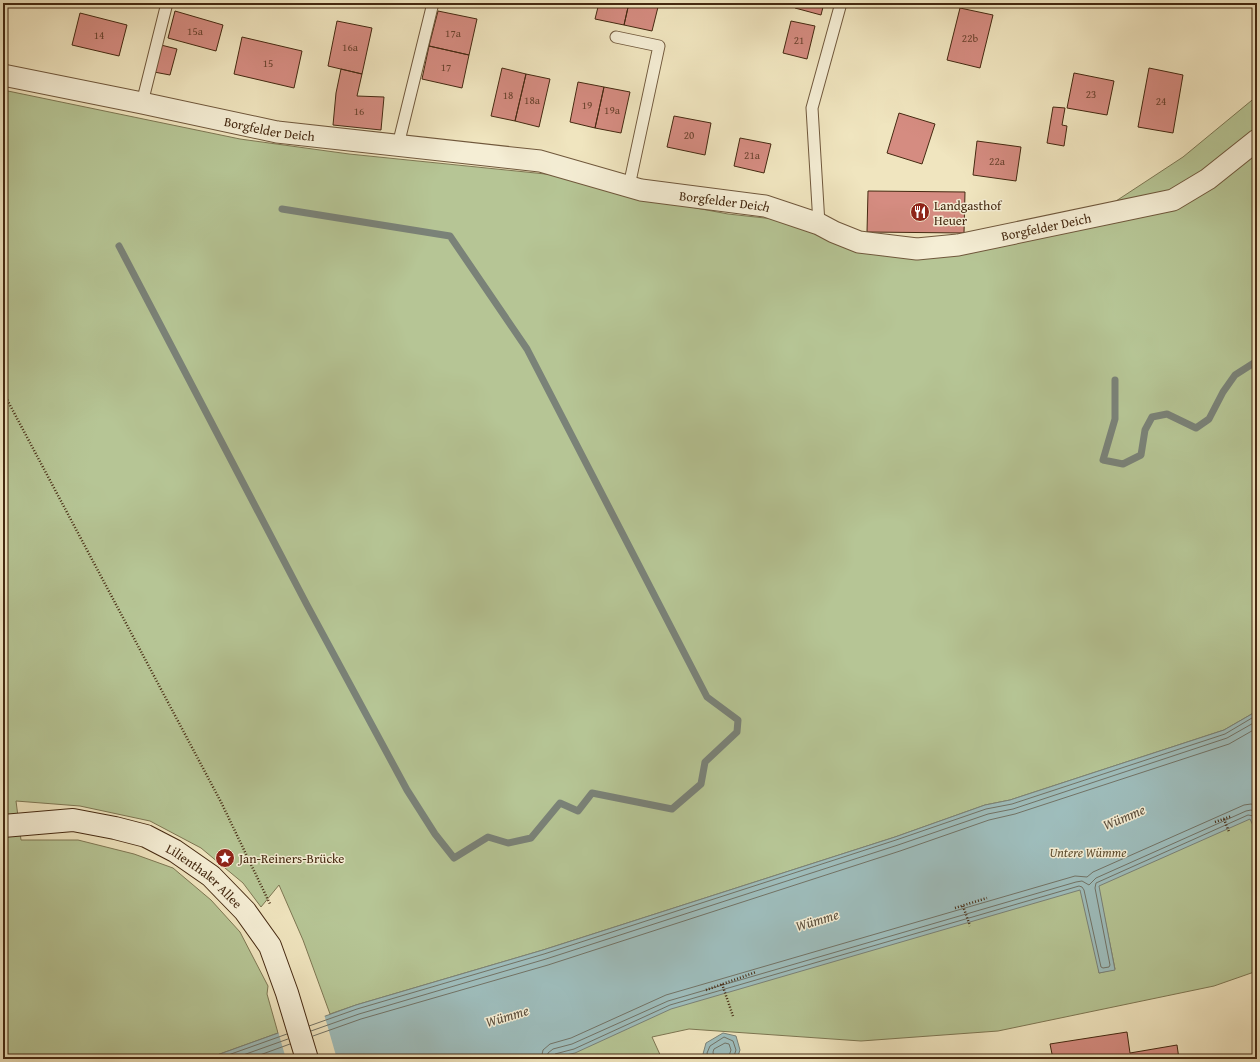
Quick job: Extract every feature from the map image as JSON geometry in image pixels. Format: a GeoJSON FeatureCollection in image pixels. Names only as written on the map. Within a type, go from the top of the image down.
{"type":"FeatureCollection","features":[{"type":"Feature","properties":{"kind":"main road","name":"Lilienthaler Allee"},"geometry":{"type":"LineString","coordinates":[[12,826],[73,820],[115,828],[146,836],[175,851],[210,876],[245,911],[270,946],[287,993],[307,1059]]}},
{"type":"Feature","properties":{"kind":"street","name":"Borgfelder Deich"},"geometry":{"type":"LineString","coordinates":[[3,75],[142,102],[277,132],[540,161],[641,190],[765,206],[819,224],[859,242],[917,249],[958,246],[1174,200],[1208,179],[1257,140]]}},
{"type":"Feature","properties":{"kind":"lane"},"geometry":{"type":"LineString","coordinates":[[142,102],[167,3]]}},
{"type":"Feature","properties":{"kind":"lane"},"geometry":{"type":"LineString","coordinates":[[398,145],[433,3]]}},
{"type":"Feature","properties":{"kind":"lane"},"geometry":{"type":"LineString","coordinates":[[819,224],[812,108],[841,3]]}},
{"type":"Feature","properties":{"kind":"lane"},"geometry":{"type":"LineString","coordinates":[[616,37],[659,46],[629,186]]}},
{"type":"Feature","properties":{"kind":"path"},"geometry":{"type":"LineString","coordinates":[[3,392],[221,802],[270,905]]}},
{"type":"Feature","properties":{"kind":"path"},"geometry":{"type":"LineString","coordinates":[[1215,822],[1232,816]]}},
{"type":"Feature","properties":{"kind":"path"},"geometry":{"type":"LineString","coordinates":[[1224,819],[1229,832]]}},
{"type":"Feature","properties":{"kind":"path"},"geometry":{"type":"LineString","coordinates":[[955,908],[987,898]]}},
{"type":"Feature","properties":{"kind":"path"},"geometry":{"type":"LineString","coordinates":[[963,906],[970,926]]}},
{"type":"Feature","properties":{"kind":"path"},"geometry":{"type":"LineString","coordinates":[[706,990],[756,972]]}},
{"type":"Feature","properties":{"kind":"path"},"geometry":{"type":"LineString","coordinates":[[722,984],[733,1016]]}},
{"type":"Feature","properties":{"kind":"green space"},"geometry":{"type":"Polygon","coordinates":[[[3,90],[240,139],[349,154],[565,176],[659,201],[728,214],[783,220],[842,246],[1078,226],[1183,157],[1257,96],[1257,711],[1224,730],[1010,800],[985,805],[895,837],[543,950],[330,1014],[303,940],[279,885],[261,907],[243,883],[201,848],[150,821],[80,806],[16,801],[21,840],[78,840],[134,854],[173,868],[211,900],[240,932],[268,986],[267,994],[278,1033],[206,1059],[3,1059],[3,90]]]}},
{"type":"Feature","properties":{"kind":"green space","name":"Untere Wümme"},"geometry":{"type":"Polygon","coordinates":[[[1255,757],[1253,824],[1257,834],[1257,971],[1214,986],[998,1031],[861,1041],[689,1029],[652,1037],[662,1059],[340,1059],[1255,757]],[[1099,890],[1099,973],[1115,969],[1099,890]]]}},
{"type":"Feature","properties":{"kind":"water","name":"Wümme"},"geometry":{"type":"Polygon","coordinates":[[[1257,711],[1257,834],[1250,819],[1099,886],[1115,970],[1099,973],[1080,890],[671,1009],[575,1053],[548,1059],[206,1059],[356,1005],[543,950],[895,837],[985,805],[1010,800],[1224,730],[1257,711]]]}},
{"type":"Feature","properties":{"kind":"water"},"geometry":{"type":"Polygon","coordinates":[[[723,1033],[736,1036],[740,1050],[737,1059],[706,1059],[703,1054],[706,1043],[723,1033]]]}},
{"type":"Feature","properties":{"kind":"pier"},"geometry":{"type":"Polygon","coordinates":[[[324,1014],[337,1059],[286,1059],[278,1031],[324,1014]]]}},
{"type":"Feature","properties":{"kind":"building"},"geometry":{"type":"Polygon","coordinates":[[[599,3],[629,3],[624,25],[595,19],[599,3]]]}},
{"type":"Feature","properties":{"kind":"building"},"geometry":{"type":"Polygon","coordinates":[[[629,3],[659,3],[652,31],[624,25],[629,3]]]}},
{"type":"Feature","properties":{"kind":"building"},"geometry":{"type":"Polygon","coordinates":[[[796,3],[824,3],[821,15],[795,8],[796,3]]]}},
{"type":"Feature","properties":{"kind":"building"},"geometry":{"type":"Polygon","coordinates":[[[960,8],[993,15],[980,68],[947,60],[960,8]]]}},
{"type":"Feature","properties":{"kind":"building"},"geometry":{"type":"Polygon","coordinates":[[[175,11],[223,25],[216,51],[168,38],[175,11]]]}},
{"type":"Feature","properties":{"kind":"building"},"geometry":{"type":"Polygon","coordinates":[[[438,11],[477,19],[469,55],[429,46],[438,11]]]}},
{"type":"Feature","properties":{"kind":"building"},"geometry":{"type":"Polygon","coordinates":[[[80,13],[127,25],[119,56],[72,45],[80,13]]]}},
{"type":"Feature","properties":{"kind":"building"},"geometry":{"type":"Polygon","coordinates":[[[337,21],[372,28],[362,74],[328,66],[337,21]]]}},
{"type":"Feature","properties":{"kind":"building"},"geometry":{"type":"Polygon","coordinates":[[[791,21],[815,26],[807,59],[783,53],[791,21]]]}},
{"type":"Feature","properties":{"kind":"building"},"geometry":{"type":"Polygon","coordinates":[[[242,37],[302,51],[294,88],[234,74],[242,37]]]}},
{"type":"Feature","properties":{"kind":"building"},"geometry":{"type":"Polygon","coordinates":[[[161,45],[177,49],[170,75],[154,72],[161,45]]]}},
{"type":"Feature","properties":{"kind":"building"},"geometry":{"type":"Polygon","coordinates":[[[429,46],[469,55],[462,88],[422,79],[429,46]]]}},
{"type":"Feature","properties":{"kind":"building"},"geometry":{"type":"Polygon","coordinates":[[[502,68],[526,74],[515,121],[491,116],[502,68]]]}},
{"type":"Feature","properties":{"kind":"building"},"geometry":{"type":"Polygon","coordinates":[[[1149,68],[1183,75],[1173,133],[1138,127],[1149,68]]]}},
{"type":"Feature","properties":{"kind":"building"},"geometry":{"type":"Polygon","coordinates":[[[341,69],[362,74],[357,96],[384,97],[381,130],[333,125],[336,93],[341,69]]]}},
{"type":"Feature","properties":{"kind":"building"},"geometry":{"type":"Polygon","coordinates":[[[1074,73],[1114,81],[1107,115],[1067,108],[1074,73]]]}},
{"type":"Feature","properties":{"kind":"building"},"geometry":{"type":"Polygon","coordinates":[[[526,74],[550,79],[539,127],[515,121],[526,74]]]}},
{"type":"Feature","properties":{"kind":"building"},"geometry":{"type":"Polygon","coordinates":[[[578,82],[604,87],[595,128],[570,122],[578,82]]]}},
{"type":"Feature","properties":{"kind":"building"},"geometry":{"type":"Polygon","coordinates":[[[604,87],[630,92],[621,133],[595,128],[604,87]]]}},
{"type":"Feature","properties":{"kind":"building"},"geometry":{"type":"Polygon","coordinates":[[[1053,107],[1065,108],[1062,125],[1067,126],[1064,146],[1047,143],[1053,107]]]}},
{"type":"Feature","properties":{"kind":"building"},"geometry":{"type":"Polygon","coordinates":[[[899,113],[935,124],[922,164],[887,153],[899,113]]]}},
{"type":"Feature","properties":{"kind":"building"},"geometry":{"type":"Polygon","coordinates":[[[674,116],[711,123],[705,155],[667,147],[674,116]]]}},
{"type":"Feature","properties":{"kind":"building"},"geometry":{"type":"Polygon","coordinates":[[[740,138],[771,144],[764,173],[734,166],[740,138]]]}},
{"type":"Feature","properties":{"kind":"building"},"geometry":{"type":"Polygon","coordinates":[[[977,141],[1021,147],[1016,181],[973,175],[977,141]]]}},
{"type":"Feature","properties":{"kind":"building"},"geometry":{"type":"Polygon","coordinates":[[[868,191],[965,192],[964,233],[867,232],[868,191]]]}},
{"type":"Feature","properties":{"kind":"building"},"geometry":{"type":"Polygon","coordinates":[[[1127,1032],[1130,1053],[1177,1045],[1179,1059],[1053,1059],[1050,1044],[1127,1032]]]}},
{"type":"Feature","properties":{"kind":"waterway"},"geometry":{"type":"LineString","coordinates":[[119,246],[307,605],[407,790],[435,834],[454,858],[488,837],[508,843],[531,838],[560,803],[578,811],[592,793],[672,809],[701,784],[705,762],[737,732],[738,720],[707,697],[527,349],[450,236],[282,209]]}},
{"type":"Feature","properties":{"kind":"waterway"},"geometry":{"type":"LineString","coordinates":[[1115,380],[1115,419],[1103,460],[1123,464],[1141,455],[1145,430],[1152,417],[1167,414],[1196,428],[1209,419],[1223,392],[1235,375],[1257,361]]}},
{"type":"Feature","properties":{"kind":"place","name":"Landgasthof Heuer"},"geometry":{"type":"Point","coordinates":[920,212]}},
{"type":"Feature","properties":{"kind":"place","name":"Jan-Reiners-Brücke"},"geometry":{"type":"Point","coordinates":[225,858]}}]}
